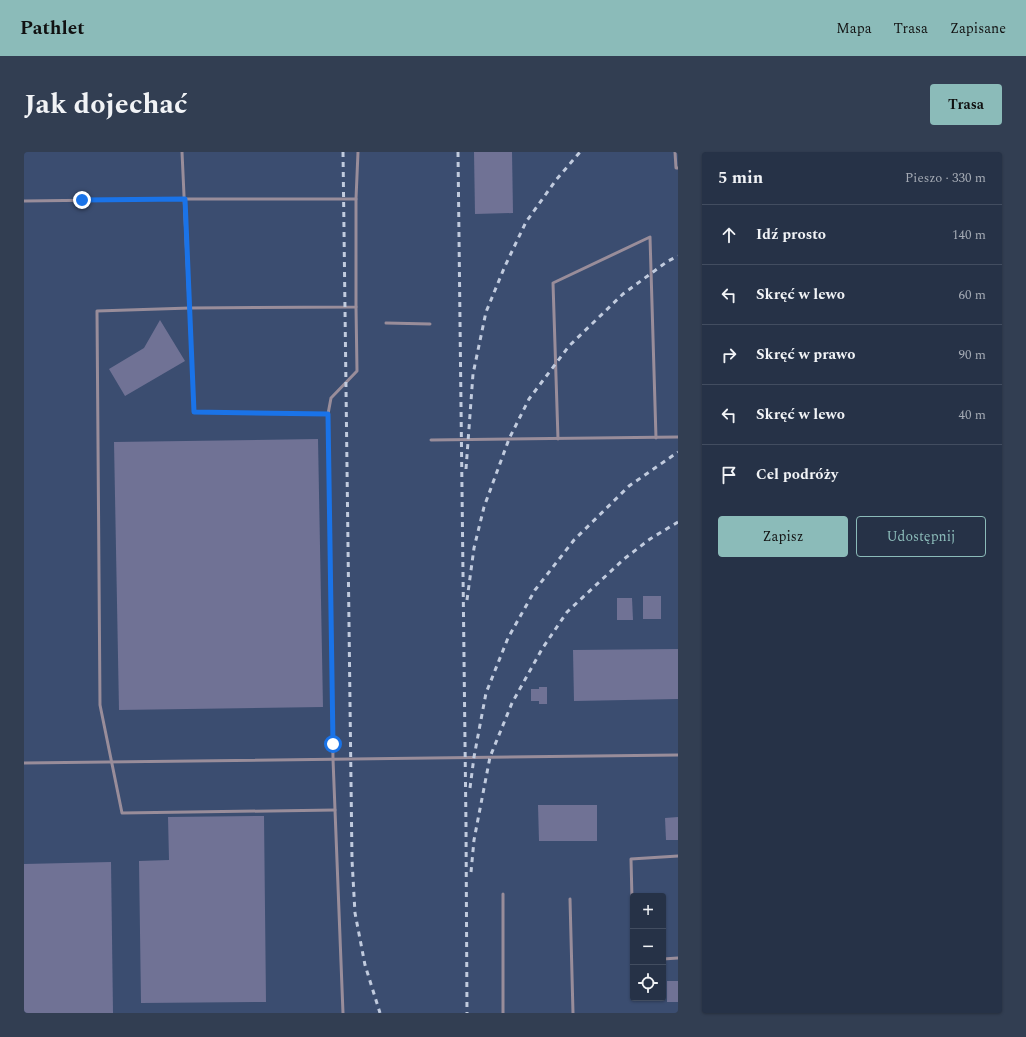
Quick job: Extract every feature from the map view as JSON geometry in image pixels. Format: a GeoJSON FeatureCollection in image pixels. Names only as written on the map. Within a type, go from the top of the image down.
{"type":"FeatureCollection","features":[{"type":"Feature","properties":{"kind":"lane"},"geometry":{"type":"LineString","coordinates":[[182,152],[194,412],[328,414]]}},
{"type":"Feature","properties":{"kind":"lane"},"geometry":{"type":"LineString","coordinates":[[343,1013],[333,759],[328,414],[331,398],[357,371],[356,199],[358,152]]}},
{"type":"Feature","properties":{"kind":"lane"},"geometry":{"type":"LineString","coordinates":[[675,152],[676,168],[678,168]]}},
{"type":"Feature","properties":{"kind":"lane"},"geometry":{"type":"LineString","coordinates":[[24,201],[356,199]]}},
{"type":"Feature","properties":{"kind":"lane"},"geometry":{"type":"LineString","coordinates":[[558,439],[553,283],[650,237],[656,438]]}},
{"type":"Feature","properties":{"kind":"lane"},"geometry":{"type":"LineString","coordinates":[[335,810],[122,813],[100,706],[97,311],[190,308],[356,307]]}},
{"type":"Feature","properties":{"kind":"lane"},"geometry":{"type":"LineString","coordinates":[[386,324],[430,324]]}},
{"type":"Feature","properties":{"kind":"lane"},"geometry":{"type":"LineString","coordinates":[[431,440],[678,437]]}},
{"type":"Feature","properties":{"kind":"lane"},"geometry":{"type":"LineString","coordinates":[[24,763],[678,755]]}},
{"type":"Feature","properties":{"kind":"lane"},"geometry":{"type":"LineString","coordinates":[[633,929],[631,859],[678,856]]}},
{"type":"Feature","properties":{"kind":"lane"},"geometry":{"type":"LineString","coordinates":[[503,894],[503,1013]]}},
{"type":"Feature","properties":{"kind":"lane"},"geometry":{"type":"LineString","coordinates":[[570,899],[573,1013]]}},
{"type":"Feature","properties":{"kind":"lane"},"geometry":{"type":"LineString","coordinates":[[666,959],[678,958]]}},
{"type":"Feature","properties":{"kind":"shaded area"},"geometry":{"type":"Polygon","coordinates":[[[24,152],[678,152],[678,1013],[24,1013],[24,152]]]}},
{"type":"Feature","properties":{"kind":"building"},"geometry":{"type":"Polygon","coordinates":[[[474,152],[512,152],[513,213],[475,214],[474,152]]]}},
{"type":"Feature","properties":{"kind":"building"},"geometry":{"type":"Polygon","coordinates":[[[160,320],[185,361],[125,396],[109,369],[144,348],[160,320]]]}},
{"type":"Feature","properties":{"kind":"building"},"geometry":{"type":"Polygon","coordinates":[[[318,439],[323,707],[119,710],[114,442],[318,439]]]}},
{"type":"Feature","properties":{"kind":"building"},"geometry":{"type":"Polygon","coordinates":[[[643,596],[661,596],[661,619],[643,619],[643,596]]]}},
{"type":"Feature","properties":{"kind":"building"},"geometry":{"type":"Polygon","coordinates":[[[617,598],[632,598],[633,620],[617,620],[617,598]]]}},
{"type":"Feature","properties":{"kind":"building"},"geometry":{"type":"Polygon","coordinates":[[[678,649],[678,699],[574,701],[573,650],[678,649]]]}},
{"type":"Feature","properties":{"kind":"building"},"geometry":{"type":"Polygon","coordinates":[[[539,687],[547,687],[547,704],[539,704],[539,701],[531,701],[531,689],[539,689],[539,687]]]}},
{"type":"Feature","properties":{"kind":"building"},"geometry":{"type":"Polygon","coordinates":[[[538,805],[597,805],[597,841],[539,841],[538,805]]]}},
{"type":"Feature","properties":{"kind":"building"},"geometry":{"type":"Polygon","coordinates":[[[264,816],[266,1002],[141,1003],[139,861],[169,860],[168,817],[264,816]]]}},
{"type":"Feature","properties":{"kind":"building"},"geometry":{"type":"Polygon","coordinates":[[[678,817],[678,840],[666,840],[665,818],[678,817]]]}},
{"type":"Feature","properties":{"kind":"building"},"geometry":{"type":"Polygon","coordinates":[[[111,862],[113,1013],[24,1013],[24,864],[111,862]]]}},
{"type":"Feature","properties":{"kind":"building"},"geometry":{"type":"Polygon","coordinates":[[[667,981],[678,981],[678,1002],[667,1002],[667,981]]]}},
{"type":"Feature","properties":{"kind":"railway"},"geometry":{"type":"LineString","coordinates":[[343,152],[352,860],[355,913],[365,965],[380,1013]]}},
{"type":"Feature","properties":{"kind":"railway"},"geometry":{"type":"LineString","coordinates":[[458,152],[467,1013]]}},
{"type":"Feature","properties":{"kind":"railway"},"geometry":{"type":"LineString","coordinates":[[466,469],[473,374],[486,312],[505,266],[526,222],[556,180],[580,152]]}},
{"type":"Feature","properties":{"kind":"railway"},"geometry":{"type":"LineString","coordinates":[[467,600],[474,548],[484,507],[509,439],[529,399],[569,346],[623,294],[668,261],[678,256]]}},
{"type":"Feature","properties":{"kind":"railway"},"geometry":{"type":"LineString","coordinates":[[470,788],[474,757],[486,693],[508,638],[535,590],[574,540],[629,486],[678,452]]}},
{"type":"Feature","properties":{"kind":"railway"},"geometry":{"type":"LineString","coordinates":[[471,872],[474,840],[490,757],[512,703],[542,649],[567,612],[624,559],[650,539],[678,522]]}},
{"type":"Feature","properties":{"kind":"route"},"geometry":{"type":"LineString","coordinates":[[82,200],[185,199],[194,412],[328,414],[333,744]]}}]}
